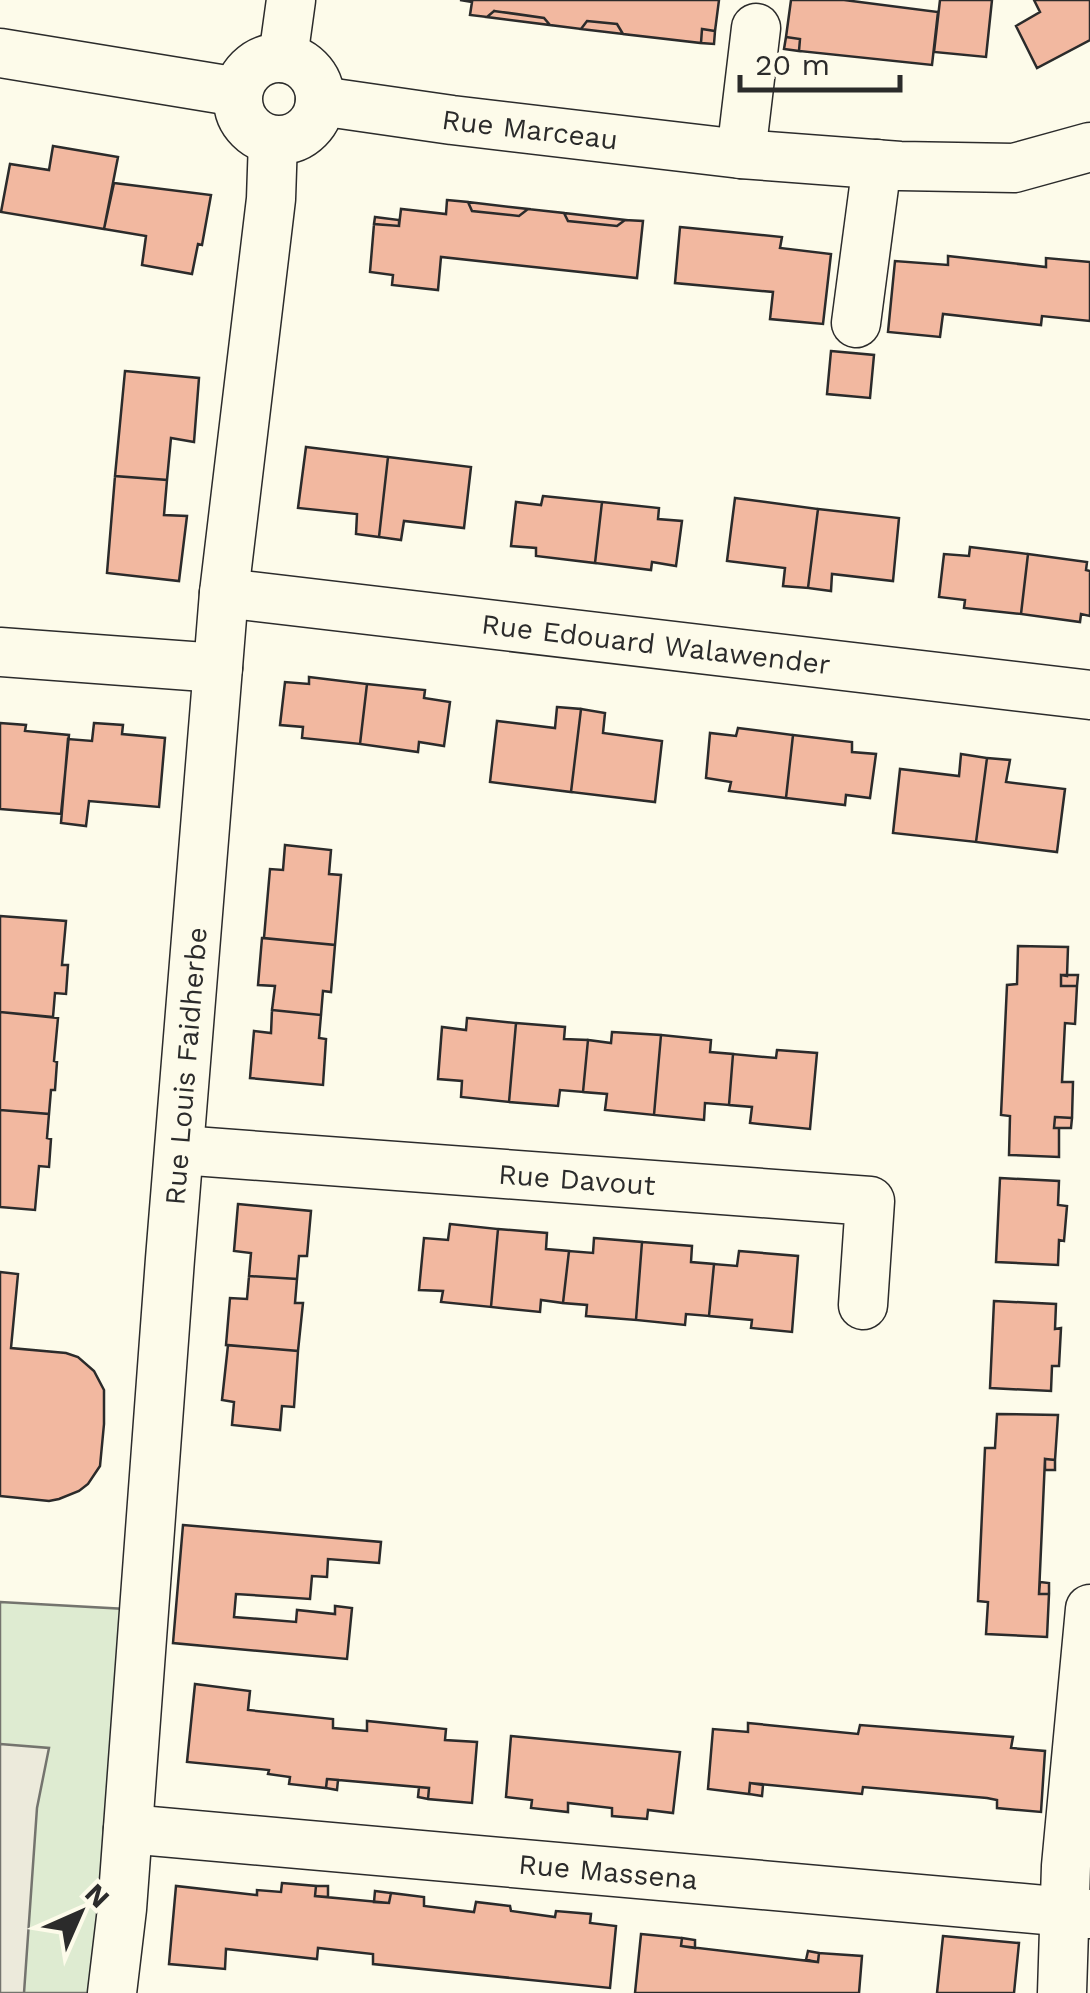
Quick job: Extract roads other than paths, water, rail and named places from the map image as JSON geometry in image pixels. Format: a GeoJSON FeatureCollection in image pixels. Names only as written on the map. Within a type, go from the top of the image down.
{"type":"FeatureCollection","features":[{"type":"Feature","properties":{"kind":"street"},"geometry":{"type":"LineString","coordinates":[[283,58],[292,0]]}},
{"type":"Feature","properties":{"kind":"street"},"geometry":{"type":"LineString","coordinates":[[741,154],[756,28]]}},
{"type":"Feature","properties":{"kind":"street"},"geometry":{"type":"LineString","coordinates":[[0,54],[238,92]]}},
{"type":"Feature","properties":{"kind":"street"},"geometry":{"type":"LineString","coordinates":[[283,58],[306,67],[319,88],[320,101],[310,126],[300,135],[273,140],[250,129],[238,106],[238,92],[249,70],[259,62],[283,58]]}},
{"type":"Feature","properties":{"kind":"street","name":"Rue Marceau"},"geometry":{"type":"LineString","coordinates":[[320,101],[741,154],[900,166],[1014,168],[1090,147]]}},
{"type":"Feature","properties":{"kind":"street","name":"Rue Louis Faidherbe"},"geometry":{"type":"LineString","coordinates":[[112,1993],[224,593],[271,198],[273,140]]}},
{"type":"Feature","properties":{"kind":"street"},"geometry":{"type":"LineString","coordinates":[[856,323],[877,164]]}},
{"type":"Feature","properties":{"kind":"street","name":"Rue Edouard Walawender"},"geometry":{"type":"LineString","coordinates":[[224,593],[1090,695]]}},
{"type":"Feature","properties":{"kind":"street"},"geometry":{"type":"LineString","coordinates":[[0,652],[218,668]]}},
{"type":"Feature","properties":{"kind":"street","name":"Rue Davout"},"geometry":{"type":"LineString","coordinates":[[180,1150],[870,1201],[863,1304]]}},
{"type":"Feature","properties":{"kind":"street"},"geometry":{"type":"LineString","coordinates":[[1062,1993],[1077,1913],[1066,1866],[1090,1609]]}},
{"type":"Feature","properties":{"kind":"street","name":"Rue Massena"},"geometry":{"type":"LineString","coordinates":[[128,1830],[1077,1913]]}}]}
